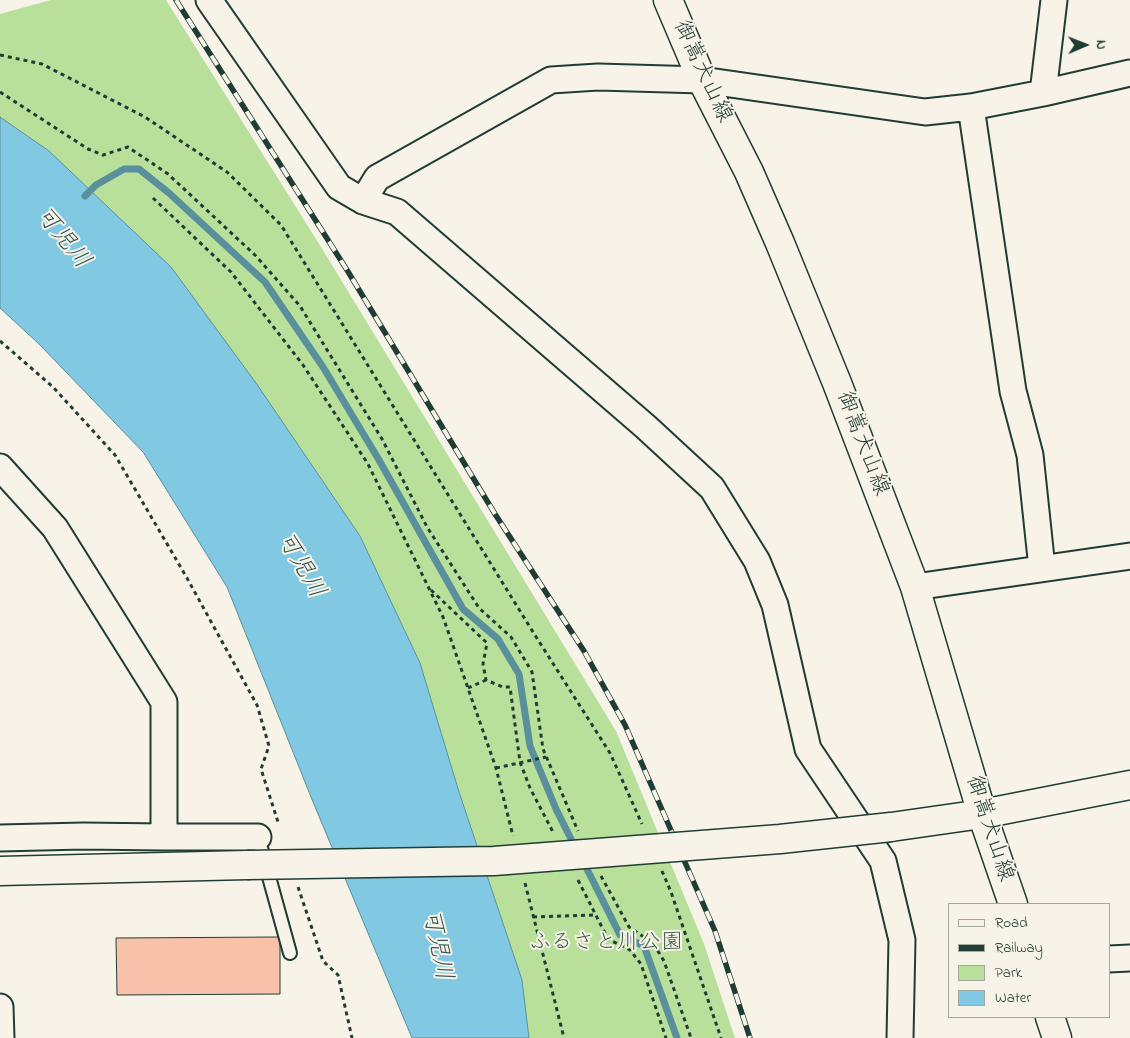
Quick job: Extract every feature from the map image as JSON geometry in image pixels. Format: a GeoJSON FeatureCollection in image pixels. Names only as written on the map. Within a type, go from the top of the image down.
{"type":"FeatureCollection","features":[{"type":"Feature","properties":{"kind":"street"},"geometry":{"type":"LineString","coordinates":[[209,0],[339,187],[363,201],[397,212],[646,428],[712,488],[757,561],[775,605],[808,749],[883,861],[902,940],[900,1038]]}},
{"type":"Feature","properties":{"kind":"street","name":"御嵩犬山線"},"geometry":{"type":"LineString","coordinates":[[668,0],[702,80],[749,172],[780,243],[837,383],[915,587],[982,814],[1013,903]]}},
{"type":"Feature","properties":{"kind":"street"},"geometry":{"type":"LineString","coordinates":[[1043,93],[1054,0]]}},
{"type":"Feature","properties":{"kind":"street"},"geometry":{"type":"LineString","coordinates":[[363,201],[377,178],[551,80],[598,77],[702,80],[925,112],[971,107],[1043,93],[1130,72]]}},
{"type":"Feature","properties":{"kind":"street"},"geometry":{"type":"LineString","coordinates":[[971,107],[1013,391],[1030,455],[1042,568]]}},
{"type":"Feature","properties":{"kind":"street"},"geometry":{"type":"LineString","coordinates":[[0,467],[55,528],[164,702],[164,837]]}},
{"type":"Feature","properties":{"kind":"street"},"geometry":{"type":"LineString","coordinates":[[915,587],[1130,556]]}},
{"type":"Feature","properties":{"kind":"street"},"geometry":{"type":"LineString","coordinates":[[0,871],[494,861],[770,840],[891,827],[982,814],[1130,784]]}},
{"type":"Feature","properties":{"kind":"street"},"geometry":{"type":"LineString","coordinates":[[0,838],[164,837],[268,832]]}},
{"type":"Feature","properties":{"kind":"street"},"geometry":{"type":"LineString","coordinates":[[1110,959],[1130,958]]}},
{"type":"Feature","properties":{"kind":"street"},"geometry":{"type":"LineString","coordinates":[[0,1007],[1,1038]]}},
{"type":"Feature","properties":{"kind":"street"},"geometry":{"type":"LineString","coordinates":[[1050,1018],[1057,1038]]}},
{"type":"Feature","properties":{"kind":"lane"},"geometry":{"type":"LineString","coordinates":[[268,832],[290,953]]}},
{"type":"Feature","properties":{"kind":"path"},"geometry":{"type":"LineString","coordinates":[[0,55],[42,64],[145,117],[227,172],[281,225],[610,753],[645,831]]}},
{"type":"Feature","properties":{"kind":"path"},"geometry":{"type":"LineString","coordinates":[[0,92],[88,149],[103,156],[128,147],[168,174],[256,256],[300,306],[382,439],[427,527],[479,608],[511,637],[532,672],[543,749],[579,833]]}},
{"type":"Feature","properties":{"kind":"path"},"geometry":{"type":"LineString","coordinates":[[154,198],[231,272],[303,365],[368,464],[443,617],[496,768],[514,843]]}},
{"type":"Feature","properties":{"kind":"path"},"geometry":{"type":"LineString","coordinates":[[0,341],[53,387],[115,455],[187,578],[257,705],[269,746],[261,769],[268,832]]}},
{"type":"Feature","properties":{"kind":"path"},"geometry":{"type":"LineString","coordinates":[[429,587],[487,643],[484,664],[486,680]]}},
{"type":"Feature","properties":{"kind":"path"},"geometry":{"type":"LineString","coordinates":[[468,688],[486,680],[502,687],[510,687],[520,762],[530,788],[557,839]]}},
{"type":"Feature","properties":{"kind":"path"},"geometry":{"type":"LineString","coordinates":[[496,768],[546,757]]}},
{"type":"Feature","properties":{"kind":"path"},"geometry":{"type":"LineString","coordinates":[[660,866],[671,892],[721,1038]]}},
{"type":"Feature","properties":{"kind":"path"},"geometry":{"type":"LineString","coordinates":[[597,868],[629,927],[653,943],[664,961],[692,1038]]}},
{"type":"Feature","properties":{"kind":"path"},"geometry":{"type":"LineString","coordinates":[[574,873],[608,939],[630,950],[641,964],[666,1038]]}},
{"type":"Feature","properties":{"kind":"path"},"geometry":{"type":"LineString","coordinates":[[524,880],[564,1038]]}},
{"type":"Feature","properties":{"kind":"path"},"geometry":{"type":"LineString","coordinates":[[297,884],[323,961],[338,975],[352,1038]]}},
{"type":"Feature","properties":{"kind":"path"},"geometry":{"type":"LineString","coordinates":[[533,917],[596,915]]}},
{"type":"Feature","properties":{"kind":"green space","name":"ふるさと川公園"},"geometry":{"type":"Polygon","coordinates":[[[51,0],[166,0],[321,247],[616,731],[704,944],[735,1038],[529,1038],[522,980],[459,792],[420,663],[360,536],[49,151],[0,117],[0,14],[51,0]]]}},
{"type":"Feature","properties":{"kind":"water","name":"可児川"},"geometry":{"type":"Polygon","coordinates":[[[0,117],[49,151],[171,267],[256,383],[360,536],[420,663],[459,792],[522,980],[529,1038],[412,1038],[313,802],[227,587],[143,452],[39,344],[0,308],[0,117]]]}},
{"type":"Feature","properties":{"kind":"building"},"geometry":{"type":"Polygon","coordinates":[[[280,937],[280,994],[117,995],[116,938],[280,937]]]}},
{"type":"Feature","properties":{"kind":"waterway"},"geometry":{"type":"LineString","coordinates":[[85,196],[96,185],[124,169],[139,169],[169,193],[265,282],[323,367],[379,460],[463,609],[498,639],[519,674],[530,746],[556,809],[576,849]]}},
{"type":"Feature","properties":{"kind":"waterway"},"geometry":{"type":"LineString","coordinates":[[583,861],[620,935],[644,946],[677,1038]]}},
{"type":"Feature","properties":{"kind":"railway"},"geometry":{"type":"LineString","coordinates":[[176,0],[347,270],[495,514],[584,651],[625,725],[715,931],[750,1038]]}}]}
